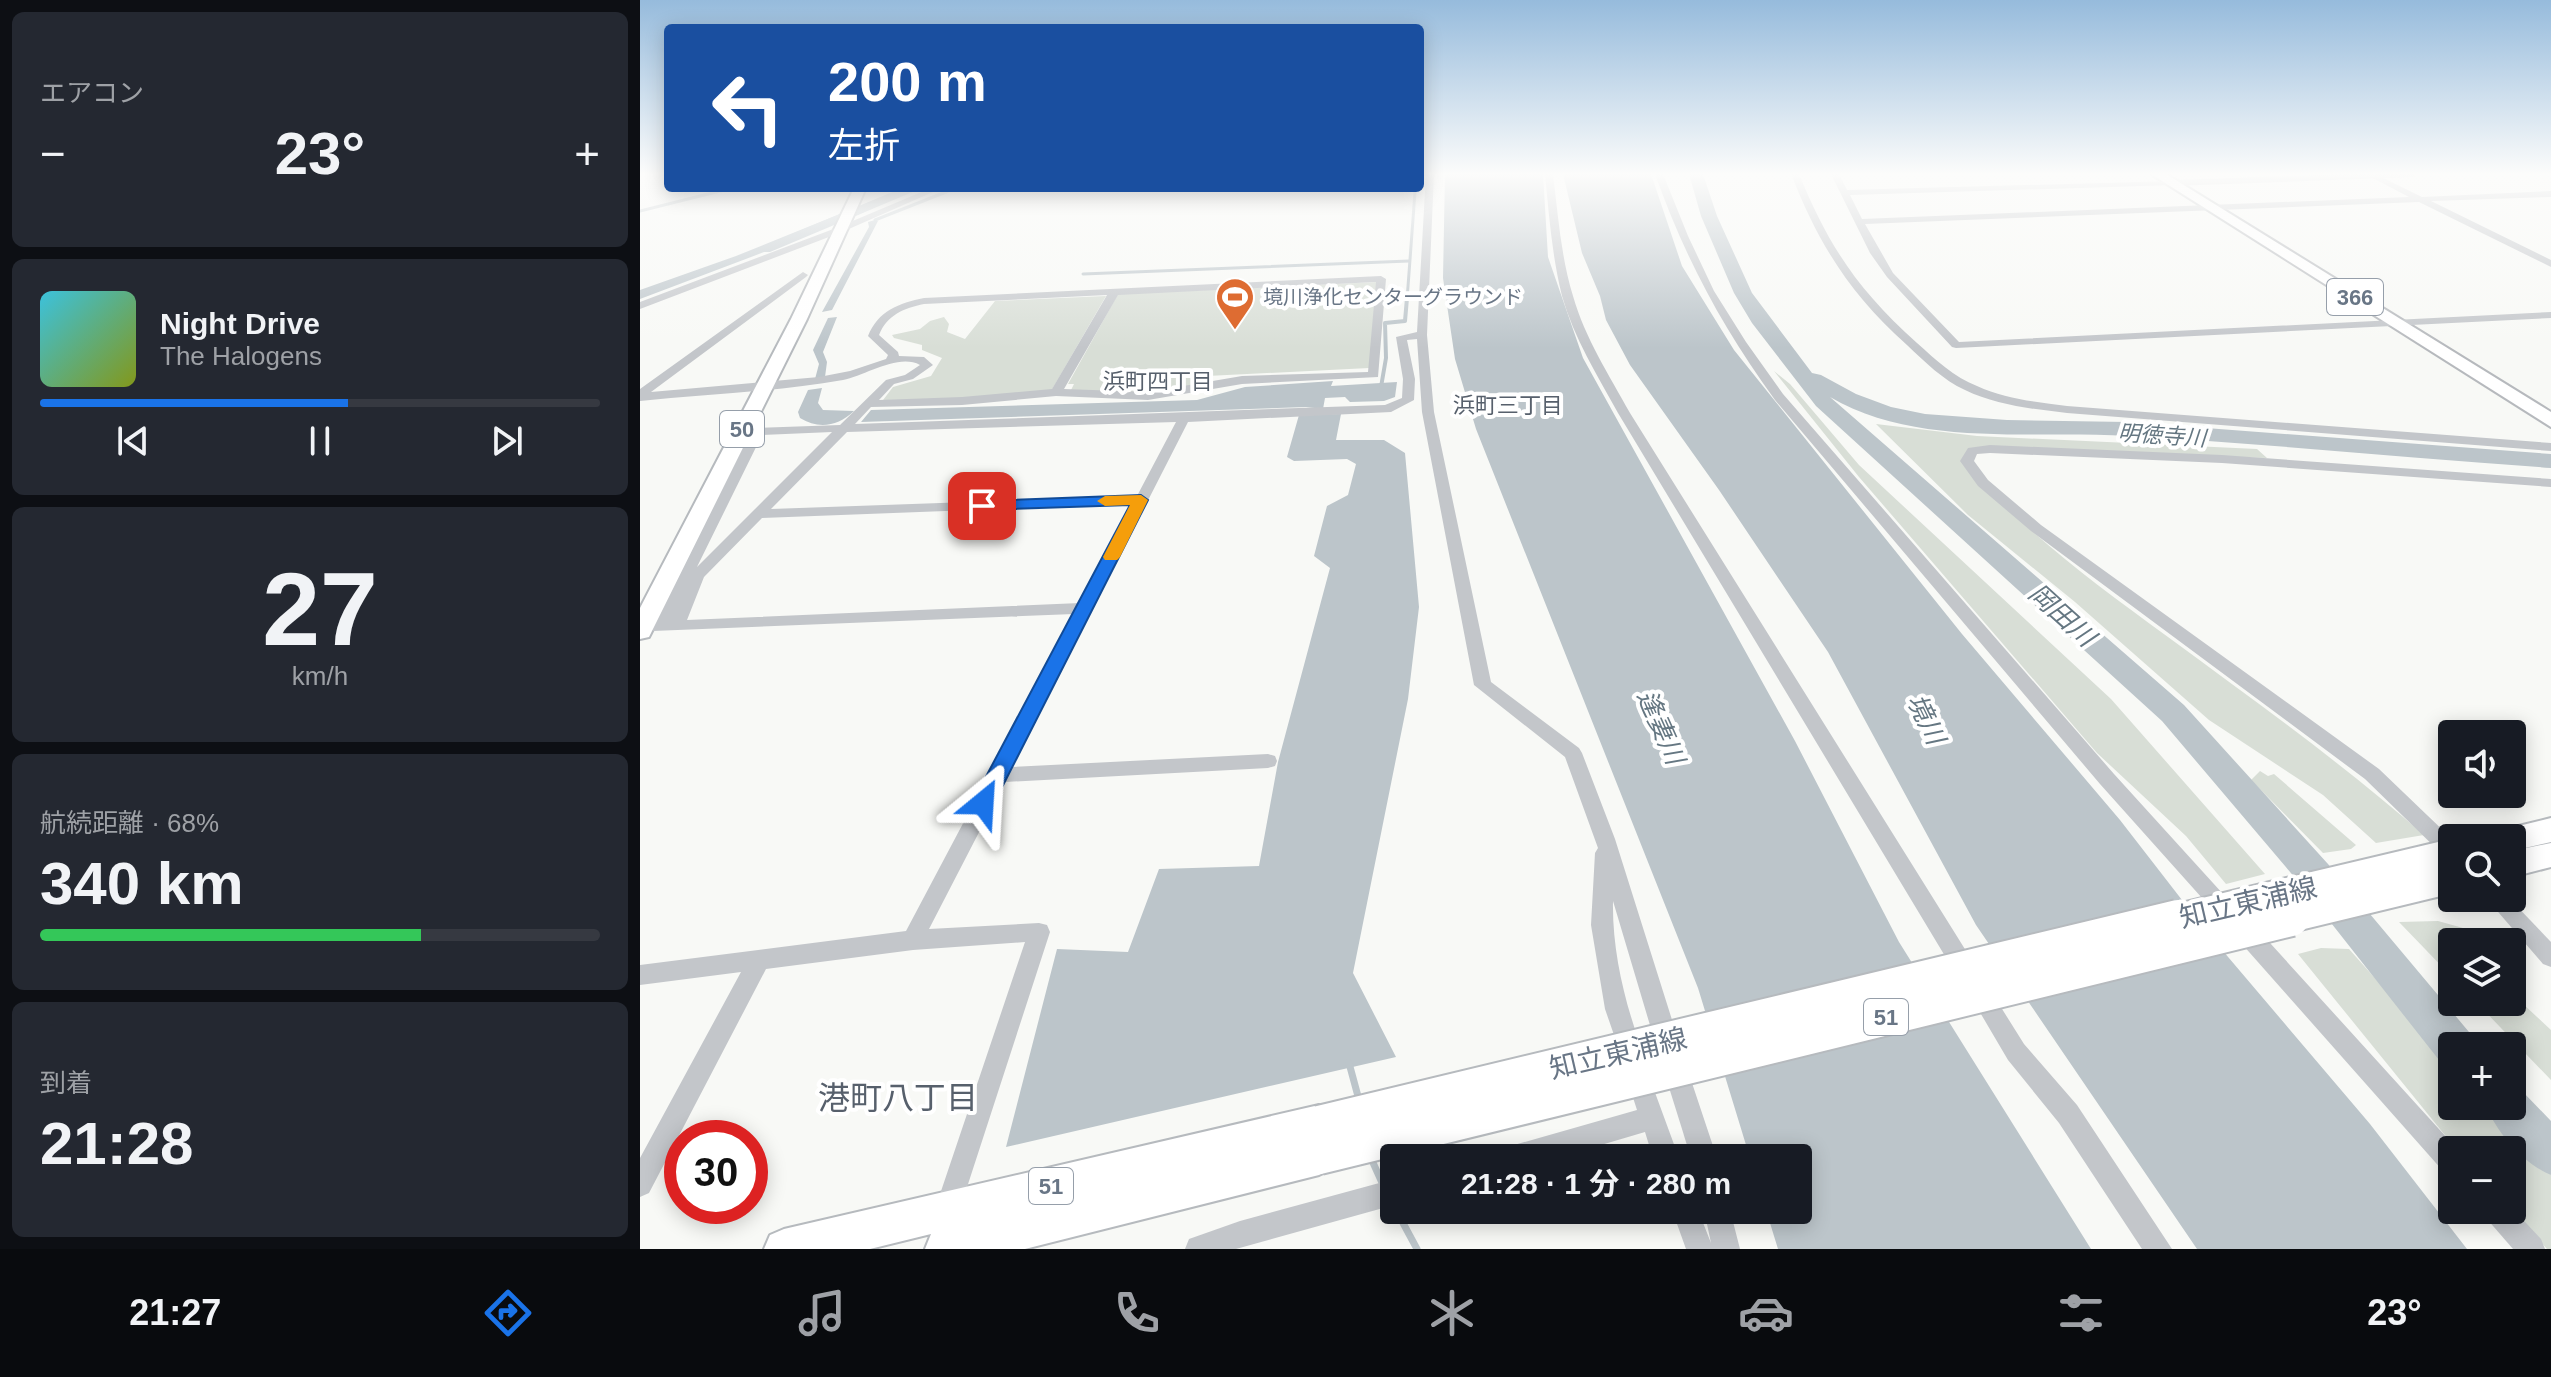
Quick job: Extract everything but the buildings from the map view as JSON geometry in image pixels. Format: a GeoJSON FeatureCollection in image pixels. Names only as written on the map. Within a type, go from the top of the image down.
{"type":"FeatureCollection","features":[{"type":"Feature","properties":{"kind":"highway","name":"366"},"geometry":{"type":"LineString","coordinates":[[2253,232],[2551,421]]}},
{"type":"Feature","properties":{"kind":"main road","name":"50"},"geometry":{"type":"LineString","coordinates":[[640,631],[763,389],[837,232]]}},
{"type":"Feature","properties":{"kind":"main road"},"geometry":{"type":"LineString","coordinates":[[2526,839],[2549,839]]}},
{"type":"Feature","properties":{"kind":"main road"},"geometry":{"type":"LineString","coordinates":[[2526,855],[2549,839]]}},
{"type":"Feature","properties":{"kind":"main road","name":"知立東浦線"},"geometry":{"type":"LineString","coordinates":[[945,1249],[1630,1050],[2438,855]]}},
{"type":"Feature","properties":{"kind":"main road","name":"知立東浦線"},"geometry":{"type":"LineString","coordinates":[[784,1249],[948,1210],[1319,1140],[2438,882]]}},
{"type":"Feature","properties":{"kind":"street"},"geometry":{"type":"LineString","coordinates":[[640,306],[828,232]]}},
{"type":"Feature","properties":{"kind":"street"},"geometry":{"type":"LineString","coordinates":[[1427,232],[1422,335],[1428,412],[1483,685],[1573,753],[1605,839],[1700,1144]]}},
{"type":"Feature","properties":{"kind":"street"},"geometry":{"type":"LineString","coordinates":[[1556,232],[1568,298],[1586,345],[1619,406],[2016,1052],[2068,1114],[2158,1249]]}},
{"type":"Feature","properties":{"kind":"street"},"geometry":{"type":"LineString","coordinates":[[1679,232],[1697,273],[1739,344],[1779,397],[2107,779],[2438,1146]]}},
{"type":"Feature","properties":{"kind":"street"},"geometry":{"type":"LineString","coordinates":[[1820,232],[1855,290],[1873,311],[1940,370],[1978,391],[2062,409],[2551,447]]}},
{"type":"Feature","properties":{"kind":"street"},"geometry":{"type":"LineString","coordinates":[[1866,232],[1890,275],[1956,345],[2551,315]]}},
{"type":"Feature","properties":{"kind":"street"},"geometry":{"type":"LineString","coordinates":[[2487,232],[2551,264]]}},
{"type":"Feature","properties":{"kind":"street"},"geometry":{"type":"LineString","coordinates":[[640,396],[803,275]]}},
{"type":"Feature","properties":{"kind":"street"},"geometry":{"type":"LineString","coordinates":[[867,404],[962,401],[1056,392],[1148,396],[1242,380],[1374,375],[1381,279],[946,299],[906,305],[893,310],[876,327],[873,336],[894,354],[891,361]]}},
{"type":"Feature","properties":{"kind":"street"},"geometry":{"type":"LineString","coordinates":[[1056,392],[1115,291]]}},
{"type":"Feature","properties":{"kind":"street"},"geometry":{"type":"LineString","coordinates":[[1085,608],[659,627],[757,431],[1387,409],[1408,400],[1409,379],[1401,337],[1422,335]]}},
{"type":"Feature","properties":{"kind":"street"},"geometry":{"type":"LineString","coordinates":[[850,375],[890,382],[909,377],[927,365],[897,344],[880,342]]}},
{"type":"Feature","properties":{"kind":"street"},"geometry":{"type":"LineString","coordinates":[[640,396],[763,389],[850,375],[914,357]]}},
{"type":"Feature","properties":{"kind":"street"},"geometry":{"type":"LineString","coordinates":[[677,625],[697,575],[890,382]]}},
{"type":"Feature","properties":{"kind":"street"},"geometry":{"type":"LineString","coordinates":[[913,940],[1184,418]]}},
{"type":"Feature","properties":{"kind":"street"},"geometry":{"type":"LineString","coordinates":[[2438,838],[2372,774],[2036,528],[1983,483],[1967,461],[1973,451],[1990,449],[2097,452],[2551,483]]}},
{"type":"Feature","properties":{"kind":"street"},"geometry":{"type":"LineString","coordinates":[[761,514],[1141,500]]}},
{"type":"Feature","properties":{"kind":"street"},"geometry":{"type":"LineString","coordinates":[[997,775],[1268,761]]}},
{"type":"Feature","properties":{"kind":"street"},"geometry":{"type":"LineString","coordinates":[[1605,839],[1602,925],[1616,1009],[1661,1144]]}},
{"type":"Feature","properties":{"kind":"street"},"geometry":{"type":"LineString","coordinates":[[2509,912],[2551,957]]}},
{"type":"Feature","properties":{"kind":"street"},"geometry":{"type":"LineString","coordinates":[[640,975],[913,940],[1039,932],[948,1210]]}},
{"type":"Feature","properties":{"kind":"street"},"geometry":{"type":"LineString","coordinates":[[640,1184],[759,960]]}},
{"type":"Feature","properties":{"kind":"street"},"geometry":{"type":"LineString","coordinates":[[1562,1144],[1652,1118]]}},
{"type":"Feature","properties":{"kind":"street"},"geometry":{"type":"LineString","coordinates":[[1199,1249],[1240,1234],[1380,1196]]}},
{"type":"Feature","properties":{"kind":"street"},"geometry":{"type":"LineString","coordinates":[[1690,1224],[1700,1249]]}},
{"type":"Feature","properties":{"kind":"street"},"geometry":{"type":"LineString","coordinates":[[1720,1224],[1726,1249]]}},
{"type":"Feature","properties":{"kind":"street"},"geometry":{"type":"LineString","coordinates":[[2509,1224],[2531,1249]]}},
{"type":"Feature","properties":{"kind":"shaded area","name":"境川浄化センターグラウンド"},"geometry":{"type":"Polygon","coordinates":[[[1378,282],[1369,368],[1207,376],[1210,380],[1207,386],[1147,396],[1071,390],[1074,384],[1068,384],[1118,294],[1378,282]]]}},
{"type":"Feature","properties":{"kind":"shaded area"},"geometry":{"type":"Polygon","coordinates":[[[1106,296],[1050,393],[880,404],[893,387],[931,376],[942,358],[922,350],[922,345],[892,335],[920,329],[930,321],[944,317],[949,324],[947,332],[965,339],[995,301],[1106,296]]]}},
{"type":"Feature","properties":{"kind":"shaded area"},"geometry":{"type":"Polygon","coordinates":[[[1774,371],[1790,384],[1859,465],[2111,699],[2265,874],[2226,884],[2186,836],[2097,753],[1859,477],[1774,371]]]}},
{"type":"Feature","properties":{"kind":"shaded area"},"geometry":{"type":"Polygon","coordinates":[[[1876,424],[1977,436],[2257,449],[2267,458],[1974,451],[1972,471],[2017,517],[2065,559],[2330,758],[2424,835],[2376,843],[2323,795],[2209,720],[2075,602],[1968,515],[1876,424]]]}},
{"type":"Feature","properties":{"kind":"shaded area"},"geometry":{"type":"Polygon","coordinates":[[[2260,771],[2268,776],[2274,774],[2356,845],[2351,849],[2323,853],[2251,780],[2260,771]]]}},
{"type":"Feature","properties":{"kind":"shaded area"},"geometry":{"type":"Polygon","coordinates":[[[2438,921],[2463,928],[2438,928],[2438,962],[2399,922],[2438,921]]]}},
{"type":"Feature","properties":{"kind":"shaded area"},"geometry":{"type":"Polygon","coordinates":[[[2321,948],[2349,949],[2438,1049],[2438,1120],[2502,1120],[2516,1136],[2446,1136],[2298,954],[2321,948]]]}},
{"type":"Feature","properties":{"kind":"shaded area"},"geometry":{"type":"Polygon","coordinates":[[[2526,1007],[2551,1030],[2551,1080],[2526,1054],[2526,1032],[2505,1032],[2489,1016],[2526,1016],[2526,1007]]]}},
{"type":"Feature","properties":{"kind":"shaded area"},"geometry":{"type":"Polygon","coordinates":[[[2526,1147],[2551,1175],[2551,1249],[2547,1249],[2525,1224],[2526,1147]]]}},
{"type":"Feature","properties":{"kind":"water"},"geometry":{"type":"Polygon","coordinates":[[[795,232],[807,232],[796,240],[640,299],[640,290],[795,232]]]}},
{"type":"Feature","properties":{"kind":"water"},"geometry":{"type":"Polygon","coordinates":[[[866,232],[872,232],[832,310],[822,312],[866,232]]]}},
{"type":"Feature","properties":{"kind":"water","name":"逢妻川"},"geometry":{"type":"Polygon","coordinates":[[[1444,232],[1547,232],[1548,257],[1583,358],[1795,741],[1899,942],[2091,1249],[1778,1249],[1770,1224],[1812,1224],[1812,1144],[1746,1144],[1698,988],[1476,429],[1455,359],[1443,278],[1444,232]]]}},
{"type":"Feature","properties":{"kind":"water","name":"境川"},"geometry":{"type":"Polygon","coordinates":[[[1577,232],[1671,232],[1682,266],[1734,350],[1962,634],[2120,820],[2206,931],[2370,1124],[2438,1212],[2438,1224],[2448,1224],[2467,1249],[2197,1249],[1976,925],[1828,652],[1630,365],[1606,320],[1577,232]]]}},
{"type":"Feature","properties":{"kind":"water"},"geometry":{"type":"Polygon","coordinates":[[[837,317],[823,352],[827,362],[825,377],[815,379],[819,364],[813,350],[828,318],[837,317]]]}},
{"type":"Feature","properties":{"kind":"water"},"geometry":{"type":"Polygon","coordinates":[[[1333,381],[1331,386],[1397,382],[1395,397],[1384,401],[1350,402],[1345,397],[1325,398],[1323,409],[1306,407],[861,422],[871,410],[1197,400],[1245,387],[1333,381]]]}},
{"type":"Feature","properties":{"kind":"water"},"geometry":{"type":"Polygon","coordinates":[[[822,388],[818,403],[823,410],[854,411],[828,425],[814,424],[800,418],[798,412],[808,390],[822,388]]]}},
{"type":"Feature","properties":{"kind":"water"},"geometry":{"type":"Polygon","coordinates":[[[1341,414],[1336,440],[1384,440],[1405,453],[1419,607],[1408,699],[1353,973],[1396,1057],[1006,1147],[1057,949],[1128,952],[1159,869],[1259,866],[1278,762],[1330,568],[1314,556],[1327,506],[1348,495],[1356,464],[1347,459],[1294,461],[1287,457],[1299,415],[1341,414]]]}},
{"type":"Feature","properties":{"kind":"waterway"},"geometry":{"type":"LineString","coordinates":[[764,249],[805,232]]}},
{"type":"Feature","properties":{"kind":"waterway"},"geometry":{"type":"LineString","coordinates":[[1407,300],[1412,232]]}},
{"type":"Feature","properties":{"kind":"waterway","name":"岡田川"},"geometry":{"type":"LineString","coordinates":[[1716,232],[1743,293],[1759,319],[1823,402],[2173,713],[2315,875],[2443,1032]]}},
{"type":"Feature","properties":{"kind":"waterway"},"geometry":{"type":"LineString","coordinates":[[1083,274],[1409,261]]}},
{"type":"Feature","properties":{"kind":"waterway"},"geometry":{"type":"LineString","coordinates":[[1381,387],[1386,358],[1385,323],[1405,321],[1407,298]]}},
{"type":"Feature","properties":{"kind":"waterway","name":"明徳寺川"},"geometry":{"type":"LineString","coordinates":[[1814,379],[1848,399],[1885,412],[1965,425],[2127,429],[2551,461]]}},
{"type":"Feature","properties":{"kind":"waterway"},"geometry":{"type":"LineString","coordinates":[[1349,1063],[1359,1100]]}},
{"type":"Feature","properties":{"kind":"waterway","name":"岡田川"},"geometry":{"type":"LineString","coordinates":[[2520,1120],[2551,1153]]}},
{"type":"Feature","properties":{"kind":"waterway"},"geometry":{"type":"LineString","coordinates":[[1370,1156],[1380,1178]]}},
{"type":"Feature","properties":{"kind":"waterway"},"geometry":{"type":"LineString","coordinates":[[1404,1224],[1417,1249]]}},
{"type":"Feature","properties":{"kind":"slow traffic"},"geometry":{"type":"LineString","coordinates":[[1105,501],[1141,500],[1111,557]]}},
{"type":"Feature","properties":{"kind":"place","name":"境川浄化センターグラウンド"},"geometry":{"type":"Point","coordinates":[1235,331]}},
{"type":"Feature","properties":{"kind":"district","name":"浜町四丁目"},"geometry":{"type":"Point","coordinates":[1158,381]}},
{"type":"Feature","properties":{"kind":"district","name":"浜町三丁目"},"geometry":{"type":"Point","coordinates":[1508,405]}},
{"type":"Feature","properties":{"kind":"district","name":"港町八丁目"},"geometry":{"type":"Point","coordinates":[898,1098]}},
{"type":"Feature","properties":{"kind":"route"},"geometry":{"type":"LineString","coordinates":[[982,506],[1141,500],[983,803]]}}]}
